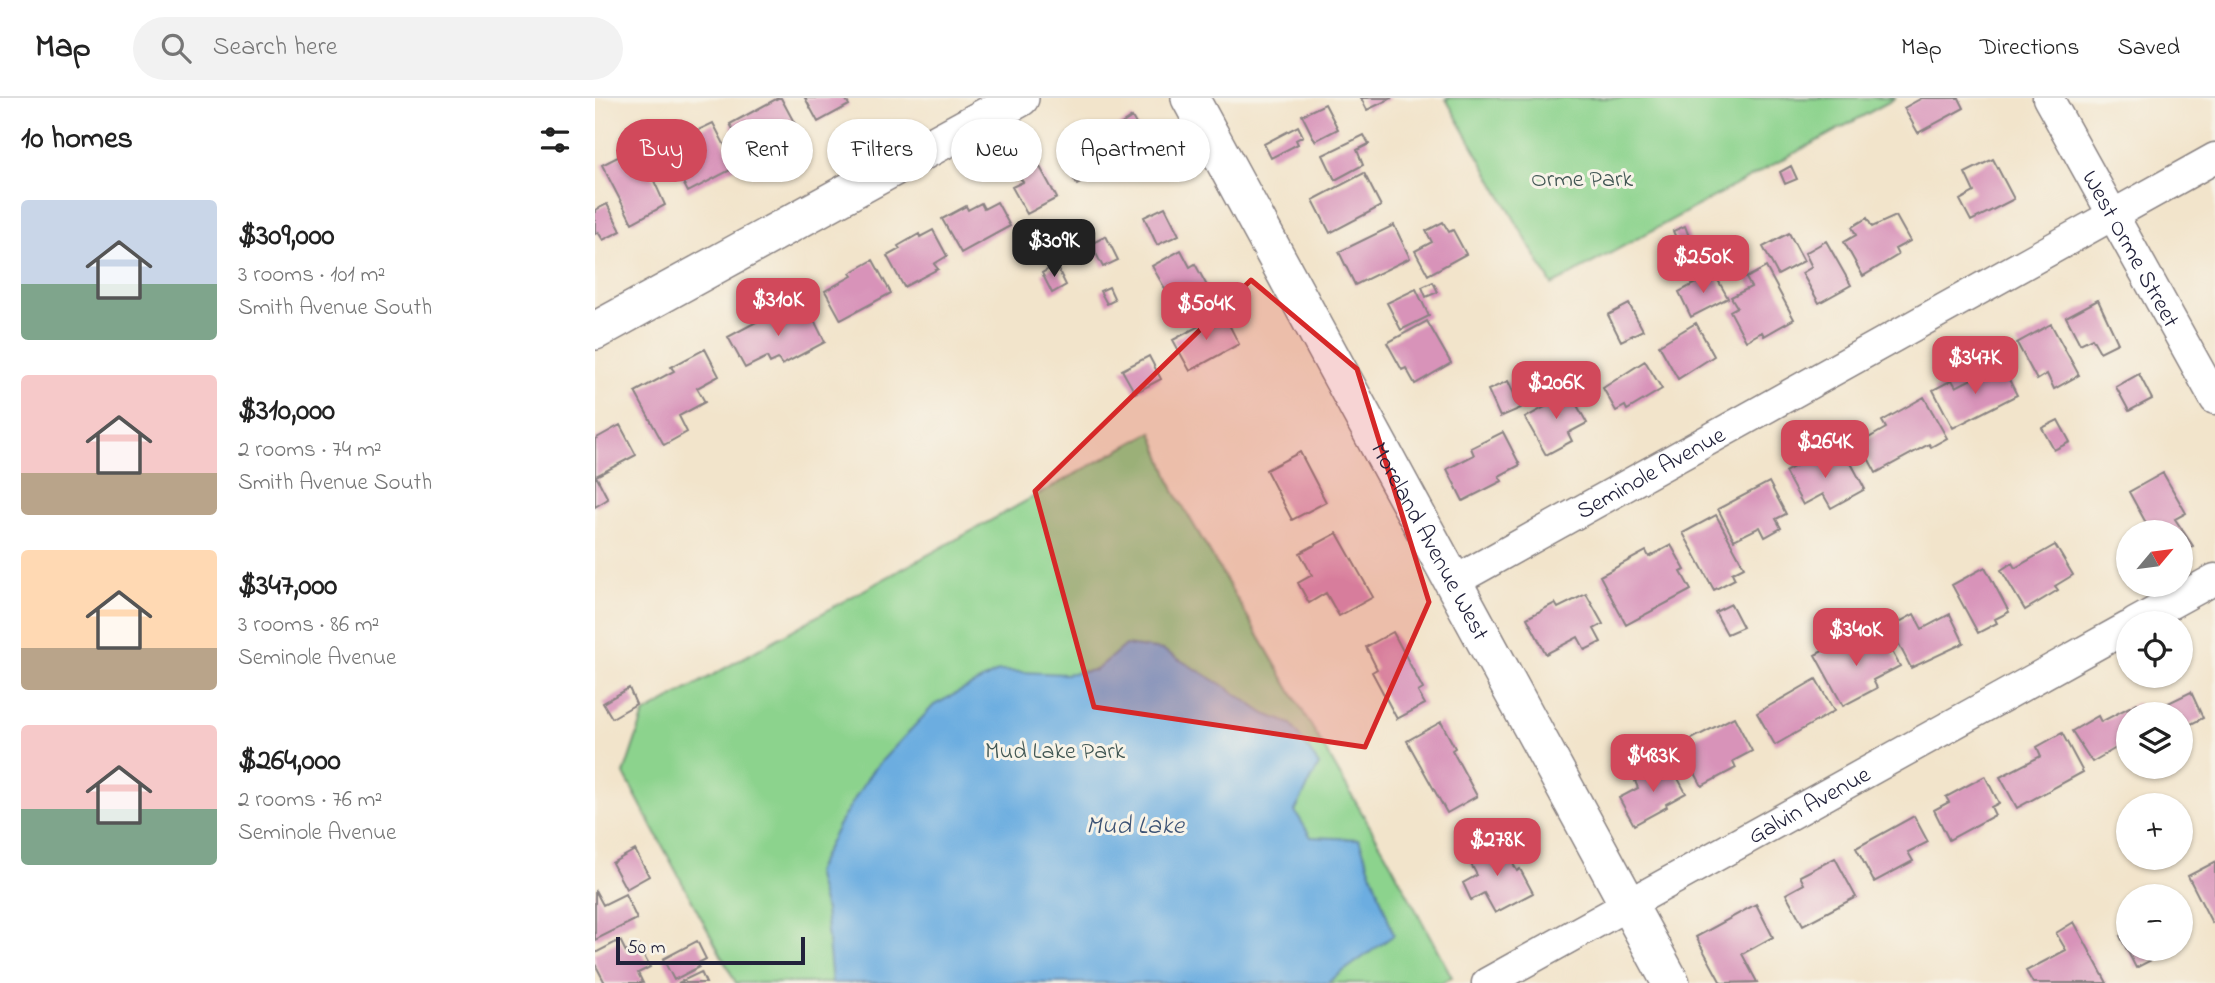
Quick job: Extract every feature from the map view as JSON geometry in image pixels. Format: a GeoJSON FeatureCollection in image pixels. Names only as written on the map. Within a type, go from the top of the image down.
{"type":"FeatureCollection","features":[{"type":"Feature","properties":{"kind":"street"},"geometry":{"type":"LineString","coordinates":[[595,331],[1020,98]]}},
{"type":"Feature","properties":{"kind":"street","name":"Moreland Avenue West"},"geometry":{"type":"LineString","coordinates":[[1190,98],[1671,983]]}},
{"type":"Feature","properties":{"kind":"street","name":"West Orme Street"},"geometry":{"type":"LineString","coordinates":[[2048,98],[2215,398]]}},
{"type":"Feature","properties":{"kind":"street","name":"Seminole Avenue"},"geometry":{"type":"LineString","coordinates":[[1453,582],[2215,158]]}},
{"type":"Feature","properties":{"kind":"street"},"geometry":{"type":"LineString","coordinates":[[2157,611],[2215,579]]}},
{"type":"Feature","properties":{"kind":"street","name":"Galvin Avenue"},"geometry":{"type":"LineString","coordinates":[[1487,983],[2116,634]]}},
{"type":"Feature","properties":{"kind":"highlighted area"},"geometry":{"type":"Polygon","coordinates":[[[1251,280],[1357,369],[1429,602],[1365,747],[1094,707],[1035,491],[1251,280]]]}},
{"type":"Feature","properties":{"kind":"green space","name":"Orme Park"},"geometry":{"type":"Polygon","coordinates":[[[1896,98],[1552,285],[1446,99],[1896,98]]]}},
{"type":"Feature","properties":{"kind":"green space","name":"Mud Lake Park"},"geometry":{"type":"Polygon","coordinates":[[[1152,432],[1174,491],[1386,854],[1452,977],[1441,983],[736,983],[624,774],[644,714],[1152,432]]]}},
{"type":"Feature","properties":{"kind":"water","name":"Mud Lake"},"geometry":{"type":"Polygon","coordinates":[[[1125,645],[1163,650],[1226,687],[1265,714],[1291,724],[1319,765],[1295,811],[1311,837],[1359,839],[1394,935],[1327,983],[832,983],[825,911],[815,872],[839,824],[872,771],[934,705],[999,671],[1065,674],[1096,670],[1125,645]]]}},
{"type":"Feature","properties":{"kind":"building"},"geometry":{"type":"Polygon","coordinates":[[[781,98],[792,119],[739,119],[781,98]]]}},
{"type":"Feature","properties":{"kind":"building"},"geometry":{"type":"Polygon","coordinates":[[[805,98],[845,98],[849,105],[818,122],[805,98]]]}},
{"type":"Feature","properties":{"kind":"building"},"geometry":{"type":"Polygon","coordinates":[[[1361,98],[1392,98],[1367,110],[1361,98]]]}},
{"type":"Feature","properties":{"kind":"building"},"geometry":{"type":"Polygon","coordinates":[[[1922,98],[1959,98],[1964,108],[1918,133],[1904,108],[1922,98]]]}},
{"type":"Feature","properties":{"kind":"building"},"geometry":{"type":"Polygon","coordinates":[[[1325,104],[1338,129],[1315,141],[1302,115],[1325,104]]]}},
{"type":"Feature","properties":{"kind":"building"},"geometry":{"type":"Polygon","coordinates":[[[713,123],[721,138],[721,175],[688,192],[683,182],[707,182],[707,126],[713,123]]]}},
{"type":"Feature","properties":{"kind":"building"},"geometry":{"type":"Polygon","coordinates":[[[1298,126],[1303,136],[1296,140],[1298,144],[1271,158],[1264,144],[1298,126]]]}},
{"type":"Feature","properties":{"kind":"building"},"geometry":{"type":"Polygon","coordinates":[[[1364,135],[1369,144],[1357,150],[1363,165],[1335,180],[1323,155],[1364,135]]]}},
{"type":"Feature","properties":{"kind":"building"},"geometry":{"type":"Polygon","coordinates":[[[616,158],[616,182],[655,182],[665,205],[632,223],[602,165],[616,158]]]}},
{"type":"Feature","properties":{"kind":"building"},"geometry":{"type":"Polygon","coordinates":[[[1993,159],[2014,199],[1971,221],[1960,200],[1974,192],[1965,173],[1993,159]]]}},
{"type":"Feature","properties":{"kind":"building"},"geometry":{"type":"Polygon","coordinates":[[[1791,166],[1797,179],[1785,184],[1780,172],[1791,166]]]}},
{"type":"Feature","properties":{"kind":"building"},"geometry":{"type":"Polygon","coordinates":[[[1042,171],[1057,198],[1027,214],[1012,187],[1023,182],[1042,182],[1042,171]]]}},
{"type":"Feature","properties":{"kind":"building"},"geometry":{"type":"Polygon","coordinates":[[[1364,173],[1381,206],[1330,233],[1313,200],[1364,173]]]}},
{"type":"Feature","properties":{"kind":"building"},"geometry":{"type":"Polygon","coordinates":[[[997,202],[1010,226],[961,253],[942,219],[966,206],[968,210],[981,203],[984,209],[997,202]]]}},
{"type":"Feature","properties":{"kind":"building"},"geometry":{"type":"Polygon","coordinates":[[[607,204],[621,231],[603,240],[598,232],[595,234],[595,210],[607,204]]]}},
{"type":"Feature","properties":{"kind":"building"},"geometry":{"type":"Polygon","coordinates":[[[1165,207],[1179,235],[1157,245],[1144,217],[1165,207]]]}},
{"type":"Feature","properties":{"kind":"building"},"geometry":{"type":"Polygon","coordinates":[[[1896,216],[1910,241],[1895,249],[1898,255],[1863,276],[1844,242],[1856,235],[1852,227],[1867,218],[1872,227],[1896,216]]]}},
{"type":"Feature","properties":{"kind":"building"},"geometry":{"type":"Polygon","coordinates":[[[1443,222],[1449,232],[1453,230],[1466,254],[1428,275],[1415,251],[1432,242],[1426,231],[1443,222]]]}},
{"type":"Feature","properties":{"kind":"building"},"geometry":{"type":"Polygon","coordinates":[[[1394,225],[1410,258],[1355,285],[1339,252],[1394,225]]]}},
{"type":"Feature","properties":{"kind":"building"},"geometry":{"type":"Polygon","coordinates":[[[1685,226],[1690,239],[1679,245],[1673,231],[1685,226]]]}},
{"type":"Feature","properties":{"kind":"building"},"geometry":{"type":"Polygon","coordinates":[[[933,230],[947,256],[934,264],[938,269],[904,287],[887,256],[919,234],[920,237],[933,230]]]}},
{"type":"Feature","properties":{"kind":"building"},"geometry":{"type":"Polygon","coordinates":[[[1789,233],[1804,261],[1778,275],[1763,247],[1789,233]]]}},
{"type":"Feature","properties":{"kind":"building"},"geometry":{"type":"Polygon","coordinates":[[[1106,236],[1118,260],[1103,267],[1091,244],[1106,236]]]}},
{"type":"Feature","properties":{"kind":"building"},"geometry":{"type":"Polygon","coordinates":[[[1826,241],[1851,285],[1819,303],[1802,273],[1812,267],[1805,253],[1826,241]]]}},
{"type":"Feature","properties":{"kind":"building"},"geometry":{"type":"Polygon","coordinates":[[[1181,250],[1190,267],[1195,264],[1212,295],[1179,313],[1152,266],[1181,250]]]}},
{"type":"Feature","properties":{"kind":"building"},"geometry":{"type":"Polygon","coordinates":[[[873,260],[891,293],[841,320],[825,291],[873,260]]]}},
{"type":"Feature","properties":{"kind":"building"},"geometry":{"type":"Polygon","coordinates":[[[1056,265],[1066,285],[1052,293],[1042,273],[1056,265]]]}},
{"type":"Feature","properties":{"kind":"building"},"geometry":{"type":"Polygon","coordinates":[[[1766,267],[1794,319],[1764,336],[1762,332],[1746,341],[1730,311],[1737,307],[1731,297],[1751,287],[1746,278],[1766,267]]]}},
{"type":"Feature","properties":{"kind":"building"},"geometry":{"type":"Polygon","coordinates":[[[1714,273],[1728,298],[1691,317],[1679,292],[1714,273]]]}},
{"type":"Feature","properties":{"kind":"building"},"geometry":{"type":"Polygon","coordinates":[[[1433,282],[1438,292],[1426,297],[1422,287],[1433,282]]]}},
{"type":"Feature","properties":{"kind":"building"},"geometry":{"type":"Polygon","coordinates":[[[1109,287],[1115,300],[1107,304],[1100,291],[1109,287]]]}},
{"type":"Feature","properties":{"kind":"building"},"geometry":{"type":"Polygon","coordinates":[[[1416,289],[1429,316],[1401,330],[1387,303],[1416,289]]]}},
{"type":"Feature","properties":{"kind":"building"},"geometry":{"type":"Polygon","coordinates":[[[2098,300],[2118,343],[2100,352],[2092,338],[2080,344],[2066,317],[2098,300]]]}},
{"type":"Feature","properties":{"kind":"building"},"geometry":{"type":"Polygon","coordinates":[[[806,304],[825,342],[782,365],[778,359],[770,363],[767,357],[745,368],[728,337],[775,312],[778,319],[806,304]]]}},
{"type":"Feature","properties":{"kind":"building"},"geometry":{"type":"Polygon","coordinates":[[[1629,304],[1643,330],[1621,341],[1608,315],[1629,304]]]}},
{"type":"Feature","properties":{"kind":"building"},"geometry":{"type":"Polygon","coordinates":[[[1223,313],[1239,344],[1190,371],[1173,340],[1223,313]]]}},
{"type":"Feature","properties":{"kind":"building"},"geometry":{"type":"Polygon","coordinates":[[[1427,321],[1451,363],[1415,384],[1406,368],[1402,370],[1387,343],[1427,321]]]}},
{"type":"Feature","properties":{"kind":"building"},"geometry":{"type":"Polygon","coordinates":[[[1696,323],[1714,356],[1678,379],[1659,345],[1696,323]]]}},
{"type":"Feature","properties":{"kind":"building"},"geometry":{"type":"Polygon","coordinates":[[[2051,324],[2079,375],[2054,389],[2047,374],[2037,380],[2017,343],[2051,324]]]}},
{"type":"Feature","properties":{"kind":"building"},"geometry":{"type":"Polygon","coordinates":[[[705,349],[719,376],[697,388],[705,402],[679,416],[687,432],[664,445],[635,392],[674,371],[671,367],[705,349]]]}},
{"type":"Feature","properties":{"kind":"building"},"geometry":{"type":"Polygon","coordinates":[[[1149,356],[1161,379],[1135,393],[1122,370],[1149,356]]]}},
{"type":"Feature","properties":{"kind":"building"},"geometry":{"type":"Polygon","coordinates":[[[1645,361],[1662,389],[1627,410],[1625,406],[1616,411],[1603,388],[1645,361]]]}},
{"type":"Feature","properties":{"kind":"building"},"geometry":{"type":"Polygon","coordinates":[[[2001,364],[2017,395],[1953,428],[1933,390],[1952,380],[1956,387],[2001,364]]]}},
{"type":"Feature","properties":{"kind":"building"},"geometry":{"type":"Polygon","coordinates":[[[2139,374],[2152,399],[2129,411],[2116,387],[2139,374]]]}},
{"type":"Feature","properties":{"kind":"building"},"geometry":{"type":"Polygon","coordinates":[[[1508,381],[1521,408],[1500,417],[1488,390],[1508,381]]]}},
{"type":"Feature","properties":{"kind":"building"},"geometry":{"type":"Polygon","coordinates":[[[1565,384],[1587,423],[1568,433],[1572,441],[1546,455],[1525,418],[1552,403],[1547,394],[1565,384]]]}},
{"type":"Feature","properties":{"kind":"building"},"geometry":{"type":"Polygon","coordinates":[[[1924,397],[1947,438],[1931,447],[1929,444],[1876,473],[1860,443],[1886,428],[1882,421],[1924,397]]]}},
{"type":"Feature","properties":{"kind":"building"},"geometry":{"type":"Polygon","coordinates":[[[2058,420],[2070,442],[2054,450],[2042,428],[2058,420]]]}},
{"type":"Feature","properties":{"kind":"building"},"geometry":{"type":"Polygon","coordinates":[[[620,425],[636,455],[596,476],[608,499],[595,507],[595,439],[620,425]]]}},
{"type":"Feature","properties":{"kind":"building"},"geometry":{"type":"Polygon","coordinates":[[[1503,432],[1520,465],[1499,476],[1502,481],[1463,501],[1447,469],[1474,455],[1471,448],[1503,432]]]}},
{"type":"Feature","properties":{"kind":"building"},"geometry":{"type":"Polygon","coordinates":[[[1300,452],[1326,502],[1292,520],[1266,470],[1300,452]]]}},
{"type":"Feature","properties":{"kind":"building"},"geometry":{"type":"Polygon","coordinates":[[[1817,454],[1824,467],[1846,454],[1865,489],[1831,508],[1823,494],[1803,505],[1785,472],[1817,454]]]}},
{"type":"Feature","properties":{"kind":"building"},"geometry":{"type":"Polygon","coordinates":[[[2163,473],[2186,513],[2176,520],[2144,520],[2129,492],[2163,473]]]}},
{"type":"Feature","properties":{"kind":"building"},"geometry":{"type":"Polygon","coordinates":[[[1769,482],[1786,514],[1776,519],[1781,528],[1765,537],[1760,527],[1734,540],[1718,509],[1769,482]]]}},
{"type":"Feature","properties":{"kind":"building"},"geometry":{"type":"Polygon","coordinates":[[[1716,515],[1744,567],[1732,573],[1735,579],[1714,590],[1683,533],[1716,515]]]}},
{"type":"Feature","properties":{"kind":"building"},"geometry":{"type":"Polygon","coordinates":[[[1337,533],[1373,597],[1339,616],[1326,593],[1309,603],[1298,583],[1312,575],[1300,553],[1337,533]]]}},
{"type":"Feature","properties":{"kind":"building"},"geometry":{"type":"Polygon","coordinates":[[[1671,545],[1685,570],[1681,572],[1691,590],[1626,625],[1600,576],[1646,551],[1649,557],[1671,545]]]}},
{"type":"Feature","properties":{"kind":"building"},"geometry":{"type":"Polygon","coordinates":[[[2055,545],[2073,575],[2055,586],[2058,590],[2025,610],[2001,570],[2012,563],[2015,568],[2055,545]]]}},
{"type":"Feature","properties":{"kind":"building"},"geometry":{"type":"Polygon","coordinates":[[[1985,567],[2009,612],[1995,619],[1997,623],[1978,633],[1952,585],[1985,567]]]}},
{"type":"Feature","properties":{"kind":"building"},"geometry":{"type":"Polygon","coordinates":[[[1586,594],[1603,624],[1594,629],[1601,642],[1585,650],[1578,637],[1546,654],[1527,618],[1555,603],[1558,608],[1586,594]]]}},
{"type":"Feature","properties":{"kind":"building"},"geometry":{"type":"Polygon","coordinates":[[[1731,604],[1743,627],[1727,634],[1715,612],[1731,604]]]}},
{"type":"Feature","properties":{"kind":"building"},"geometry":{"type":"Polygon","coordinates":[[[1914,614],[1922,629],[1950,614],[1964,643],[1911,668],[1890,627],[1914,614]]]}},
{"type":"Feature","properties":{"kind":"building"},"geometry":{"type":"Polygon","coordinates":[[[1393,632],[1423,689],[1418,692],[1425,704],[1397,719],[1372,672],[1377,669],[1366,647],[1393,632]]]}},
{"type":"Feature","properties":{"kind":"building"},"geometry":{"type":"Polygon","coordinates":[[[1849,637],[1857,652],[1884,637],[1900,666],[1873,680],[1877,688],[1843,706],[1815,655],[1849,637]]]}},
{"type":"Feature","properties":{"kind":"building"},"geometry":{"type":"Polygon","coordinates":[[[1816,679],[1834,711],[1775,745],[1757,713],[1816,679]]]}},
{"type":"Feature","properties":{"kind":"building"},"geometry":{"type":"Polygon","coordinates":[[[629,688],[636,704],[612,718],[603,703],[629,688]]]}},
{"type":"Feature","properties":{"kind":"building"},"geometry":{"type":"Polygon","coordinates":[[[2191,692],[2203,718],[2193,723],[2193,702],[2170,702],[2191,692]]]}},
{"type":"Feature","properties":{"kind":"building"},"geometry":{"type":"Polygon","coordinates":[[[2116,714],[2116,748],[2092,762],[2072,731],[2098,716],[2101,722],[2116,714]]]}},
{"type":"Feature","properties":{"kind":"building"},"geometry":{"type":"Polygon","coordinates":[[[1734,717],[1752,751],[1733,761],[1736,768],[1702,786],[1680,745],[1734,717]]]}},
{"type":"Feature","properties":{"kind":"building"},"geometry":{"type":"Polygon","coordinates":[[[1441,722],[1455,748],[1452,750],[1477,796],[1447,813],[1407,741],[1441,722]]]}},
{"type":"Feature","properties":{"kind":"building"},"geometry":{"type":"Polygon","coordinates":[[[2062,733],[2083,772],[2017,808],[2000,777],[2041,756],[2037,747],[2062,733]]]}},
{"type":"Feature","properties":{"kind":"building"},"geometry":{"type":"Polygon","coordinates":[[[1669,762],[1686,793],[1634,825],[1619,798],[1638,788],[1635,781],[1669,762]]]}},
{"type":"Feature","properties":{"kind":"building"},"geometry":{"type":"Polygon","coordinates":[[[1985,776],[1999,803],[1991,807],[1995,815],[1949,840],[1934,810],[1949,802],[1946,797],[1985,776]]]}},
{"type":"Feature","properties":{"kind":"building"},"geometry":{"type":"Polygon","coordinates":[[[1914,816],[1928,842],[1908,852],[1913,861],[1874,882],[1856,848],[1914,816]]]}},
{"type":"Feature","properties":{"kind":"building"},"geometry":{"type":"Polygon","coordinates":[[[1500,840],[1533,893],[1495,913],[1484,893],[1471,900],[1463,883],[1477,875],[1467,857],[1500,840]]]}},
{"type":"Feature","properties":{"kind":"building"},"geometry":{"type":"Polygon","coordinates":[[[635,850],[649,876],[626,889],[612,863],[635,850]]]}},
{"type":"Feature","properties":{"kind":"building"},"geometry":{"type":"Polygon","coordinates":[[[1835,858],[1856,897],[1803,925],[1786,894],[1804,884],[1800,876],[1835,858]]]}},
{"type":"Feature","properties":{"kind":"building"},"geometry":{"type":"Polygon","coordinates":[[[2215,862],[2215,921],[2212,923],[2193,884],[2188,876],[2215,862]]]}},
{"type":"Feature","properties":{"kind":"building"},"geometry":{"type":"Polygon","coordinates":[[[595,890],[603,905],[625,894],[637,919],[595,940],[595,890]]]}},
{"type":"Feature","properties":{"kind":"building"},"geometry":{"type":"Polygon","coordinates":[[[1756,904],[1773,937],[1742,954],[1757,982],[1721,983],[1696,937],[1756,904]]]}},
{"type":"Feature","properties":{"kind":"building"},"geometry":{"type":"Polygon","coordinates":[[[2074,922],[2107,983],[2033,983],[2026,971],[2066,950],[2056,933],[2074,922]]]}},
{"type":"Feature","properties":{"kind":"building"},"geometry":{"type":"Polygon","coordinates":[[[620,940],[626,952],[638,945],[650,967],[638,973],[643,983],[605,983],[595,964],[595,953],[620,940]]]}},
{"type":"Feature","properties":{"kind":"building"},"geometry":{"type":"Polygon","coordinates":[[[697,941],[706,959],[698,963],[699,967],[674,980],[663,959],[697,941]]]}},
{"type":"Feature","properties":{"kind":"building"},"geometry":{"type":"Polygon","coordinates":[[[2132,961],[2149,961],[2136,968],[2132,961]]]}},
{"type":"Feature","properties":{"kind":"building"},"geometry":{"type":"Polygon","coordinates":[[[701,972],[706,983],[678,983],[701,972]]]}}]}
